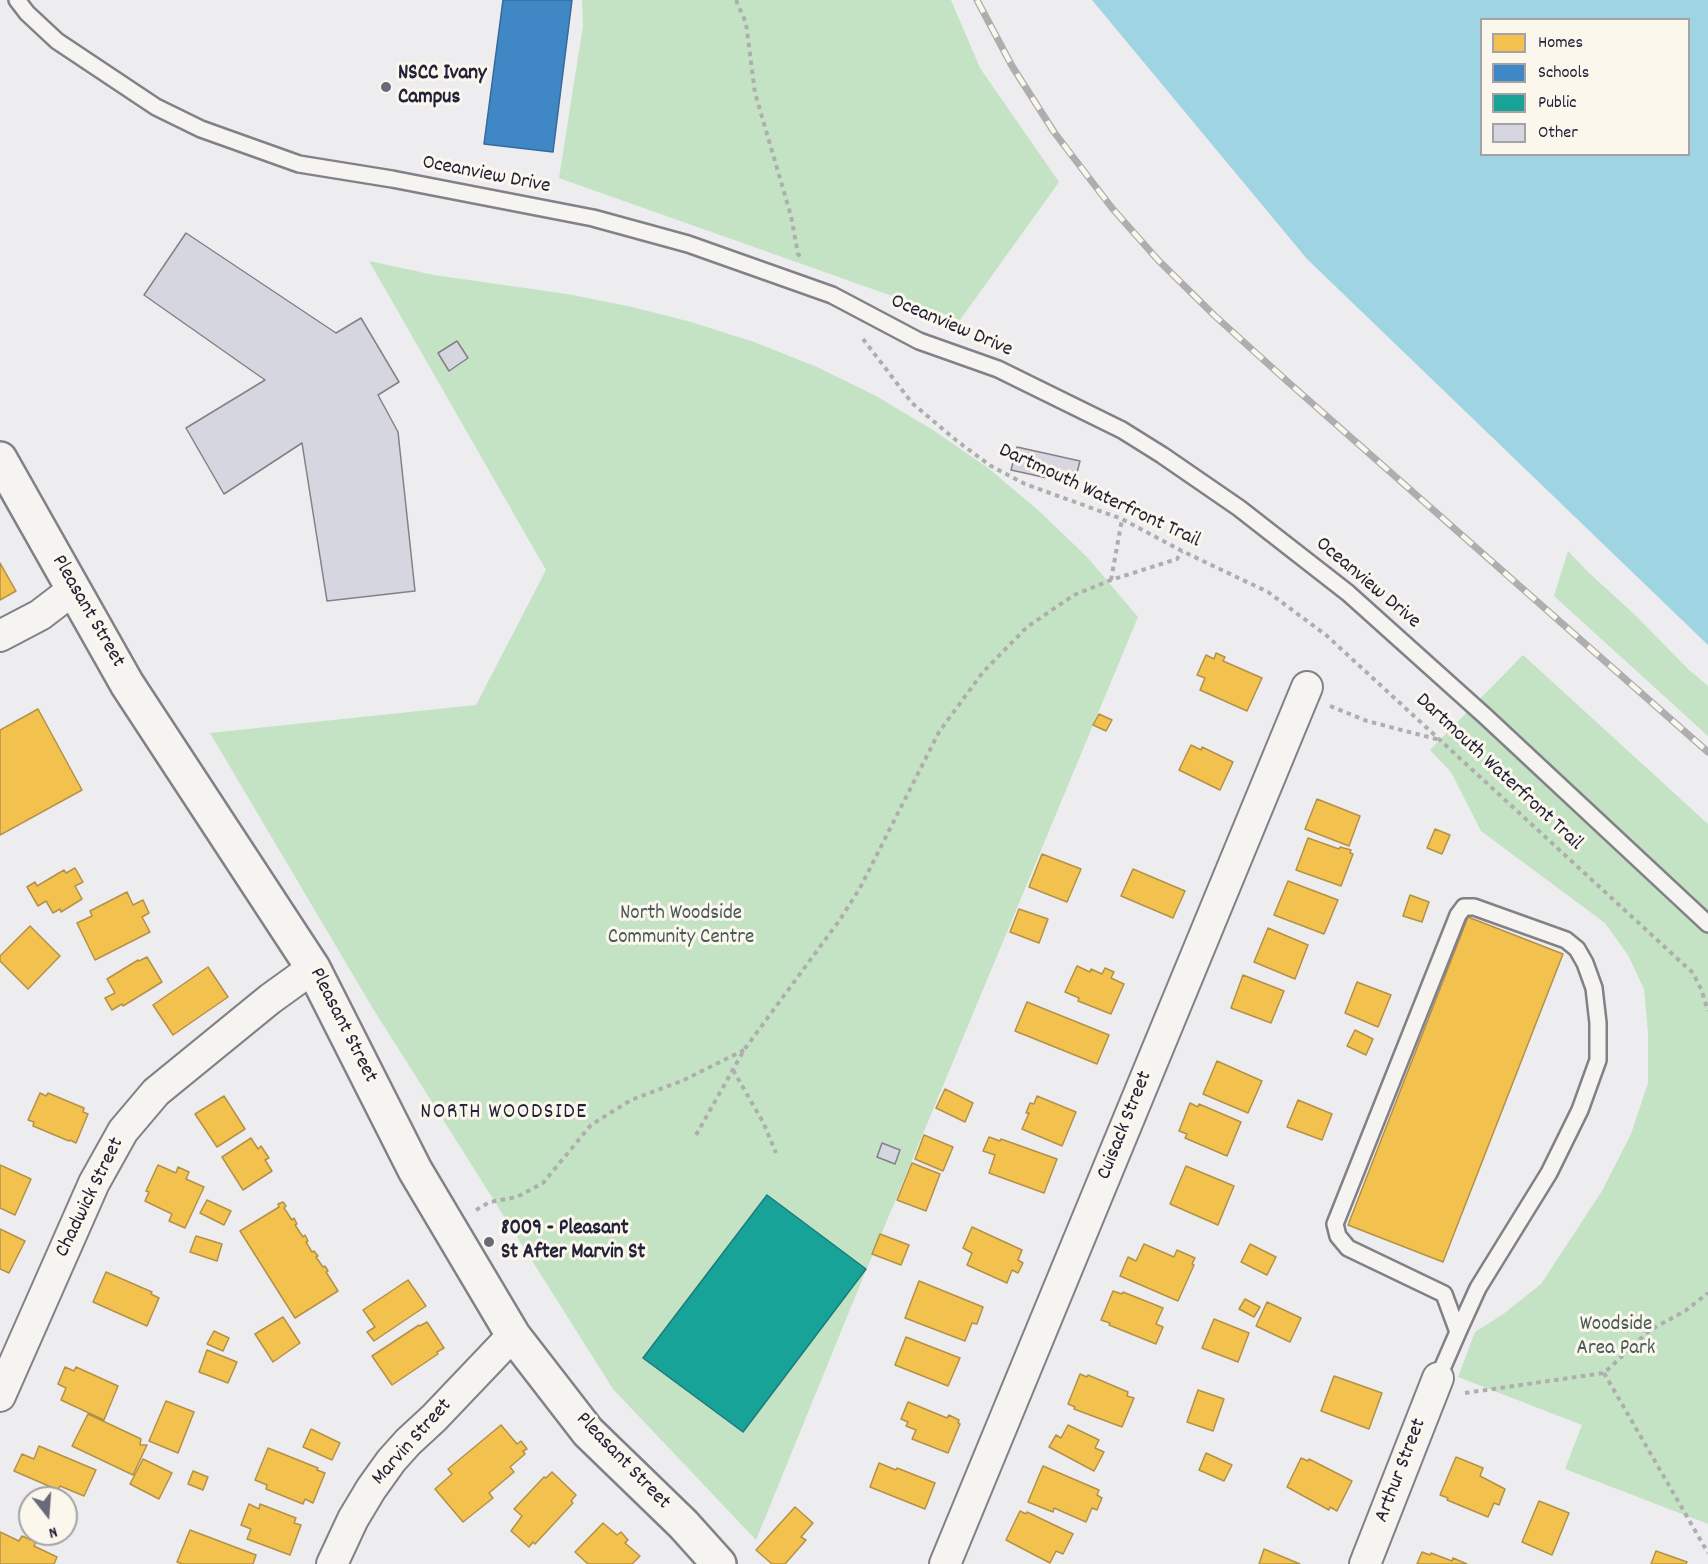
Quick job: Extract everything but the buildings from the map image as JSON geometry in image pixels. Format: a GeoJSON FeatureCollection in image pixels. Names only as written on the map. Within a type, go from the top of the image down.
{"type":"FeatureCollection","features":[{"type":"Feature","properties":{"kind":"main road","name":"Pleasant Street"},"geometry":{"type":"LineString","coordinates":[[0,459],[127,684],[313,968],[415,1170],[513,1335],[588,1432],[683,1524],[719,1564]]}},
{"type":"Feature","properties":{"kind":"street"},"geometry":{"type":"LineString","coordinates":[[0,636],[40,615],[74,589]]}},
{"type":"Feature","properties":{"kind":"street","name":"Cuisack Street"},"geometry":{"type":"LineString","coordinates":[[945,1564],[1306,687]]}},
{"type":"Feature","properties":{"kind":"street","name":"Chadwick Street"},"geometry":{"type":"LineString","coordinates":[[0,1396],[94,1183],[123,1131],[156,1092],[270,999],[313,968]]}},
{"type":"Feature","properties":{"kind":"street","name":"Marvin Street"},"geometry":{"type":"LineString","coordinates":[[332,1564],[353,1519],[391,1461],[513,1335]]}},
{"type":"Feature","properties":{"kind":"street","name":"Arthur Street"},"geometry":{"type":"LineString","coordinates":[[1365,1564],[1438,1378]]}},
{"type":"Feature","properties":{"kind":"lane","name":"Oceanview Drive"},"geometry":{"type":"LineString","coordinates":[[17,0],[27,13],[66,46],[156,107],[201,129],[299,164],[403,181],[593,218],[688,244],[832,295],[919,340],[998,369],[1122,430],[1239,508],[1322,571],[1383,623],[1708,924]]}},
{"type":"Feature","properties":{"kind":"lane"},"geometry":{"type":"LineString","coordinates":[[1438,1378],[1478,1288],[1549,1173],[1580,1110],[1598,1060],[1598,1023],[1594,988],[1577,949],[1566,940],[1474,906],[1464,907],[1458,915],[1335,1224],[1338,1236],[1348,1248],[1444,1294],[1458,1332]]}},
{"type":"Feature","properties":{"kind":"path","name":"Dartmouth Waterfront Trail"},"geometry":{"type":"LineString","coordinates":[[736,0],[746,23],[755,93],[790,216],[798,254],[832,295],[912,403],[991,466],[1024,484],[1122,519],[1268,592],[1326,635],[1693,973],[1708,1011]]}},
{"type":"Feature","properties":{"kind":"path"},"geometry":{"type":"LineString","coordinates":[[1111,580],[1122,519]]}},
{"type":"Feature","properties":{"kind":"path"},"geometry":{"type":"LineString","coordinates":[[696,1135],[744,1050],[839,921],[860,888],[939,732],[983,672],[1027,627],[1074,595],[1111,580],[1177,559],[1182,551]]}},
{"type":"Feature","properties":{"kind":"path"},"geometry":{"type":"LineString","coordinates":[[1306,687],[1329,706],[1367,721],[1441,741]]}},
{"type":"Feature","properties":{"kind":"path"},"geometry":{"type":"LineString","coordinates":[[449,1227],[490,1202],[518,1197],[543,1183],[591,1125],[631,1100],[684,1080],[744,1050]]}},
{"type":"Feature","properties":{"kind":"path"},"geometry":{"type":"LineString","coordinates":[[733,1069],[763,1122],[776,1153]]}},
{"type":"Feature","properties":{"kind":"path"},"geometry":{"type":"LineString","coordinates":[[1438,1378],[1466,1393],[1604,1372],[1650,1330],[1685,1311],[1708,1293]]}},
{"type":"Feature","properties":{"kind":"path"},"geometry":{"type":"LineString","coordinates":[[1604,1372],[1708,1553]]}},
{"type":"Feature","properties":{"kind":"green space"},"geometry":{"type":"Polygon","coordinates":[[[582,0],[951,0],[980,68],[1059,182],[960,320],[559,178],[583,26],[582,0]]]}},
{"type":"Feature","properties":{"kind":"green space","name":"North Woodside Community Centre"},"geometry":{"type":"Polygon","coordinates":[[[369,261],[434,275],[567,294],[632,307],[691,322],[754,342],[817,367],[876,396],[933,430],[988,468],[1039,511],[1087,557],[1138,617],[756,1540],[613,1389],[372,1007],[210,733],[476,705],[546,570],[369,261]]]}},
{"type":"Feature","properties":{"kind":"green space"},"geometry":{"type":"Polygon","coordinates":[[[1568,551],[1708,686],[1708,736],[1554,596],[1568,551]]]}},
{"type":"Feature","properties":{"kind":"green space","name":"Woodside Area Park"},"geometry":{"type":"Polygon","coordinates":[[[1523,655],[1708,824],[1708,1524],[1565,1469],[1582,1425],[1458,1377],[1475,1332],[1502,1315],[1541,1284],[1602,1191],[1631,1134],[1648,1083],[1648,1032],[1644,989],[1628,955],[1605,923],[1481,831],[1451,772],[1430,750],[1523,655]]]}},
{"type":"Feature","properties":{"kind":"water"},"geometry":{"type":"Polygon","coordinates":[[[1092,0],[1708,0],[1708,645],[1307,259],[1092,0]]]}},
{"type":"Feature","properties":{"kind":"railway"},"geometry":{"type":"LineString","coordinates":[[977,0],[1012,66],[1054,132],[1112,208],[1158,260],[1215,316],[1288,382],[1708,752]]}},
{"type":"Feature","properties":{"kind":"place","name":"NSCC Ivany Campus"},"geometry":{"type":"Point","coordinates":[386,87]}},
{"type":"Feature","properties":{"kind":"place","name":"8009 - Pleasant St After Marvin St"},"geometry":{"type":"Point","coordinates":[489,1242]}},
{"type":"Feature","properties":{"kind":"district","name":"NORTH WOODSIDE"},"geometry":{"type":"Point","coordinates":[504,1114]}}]}
